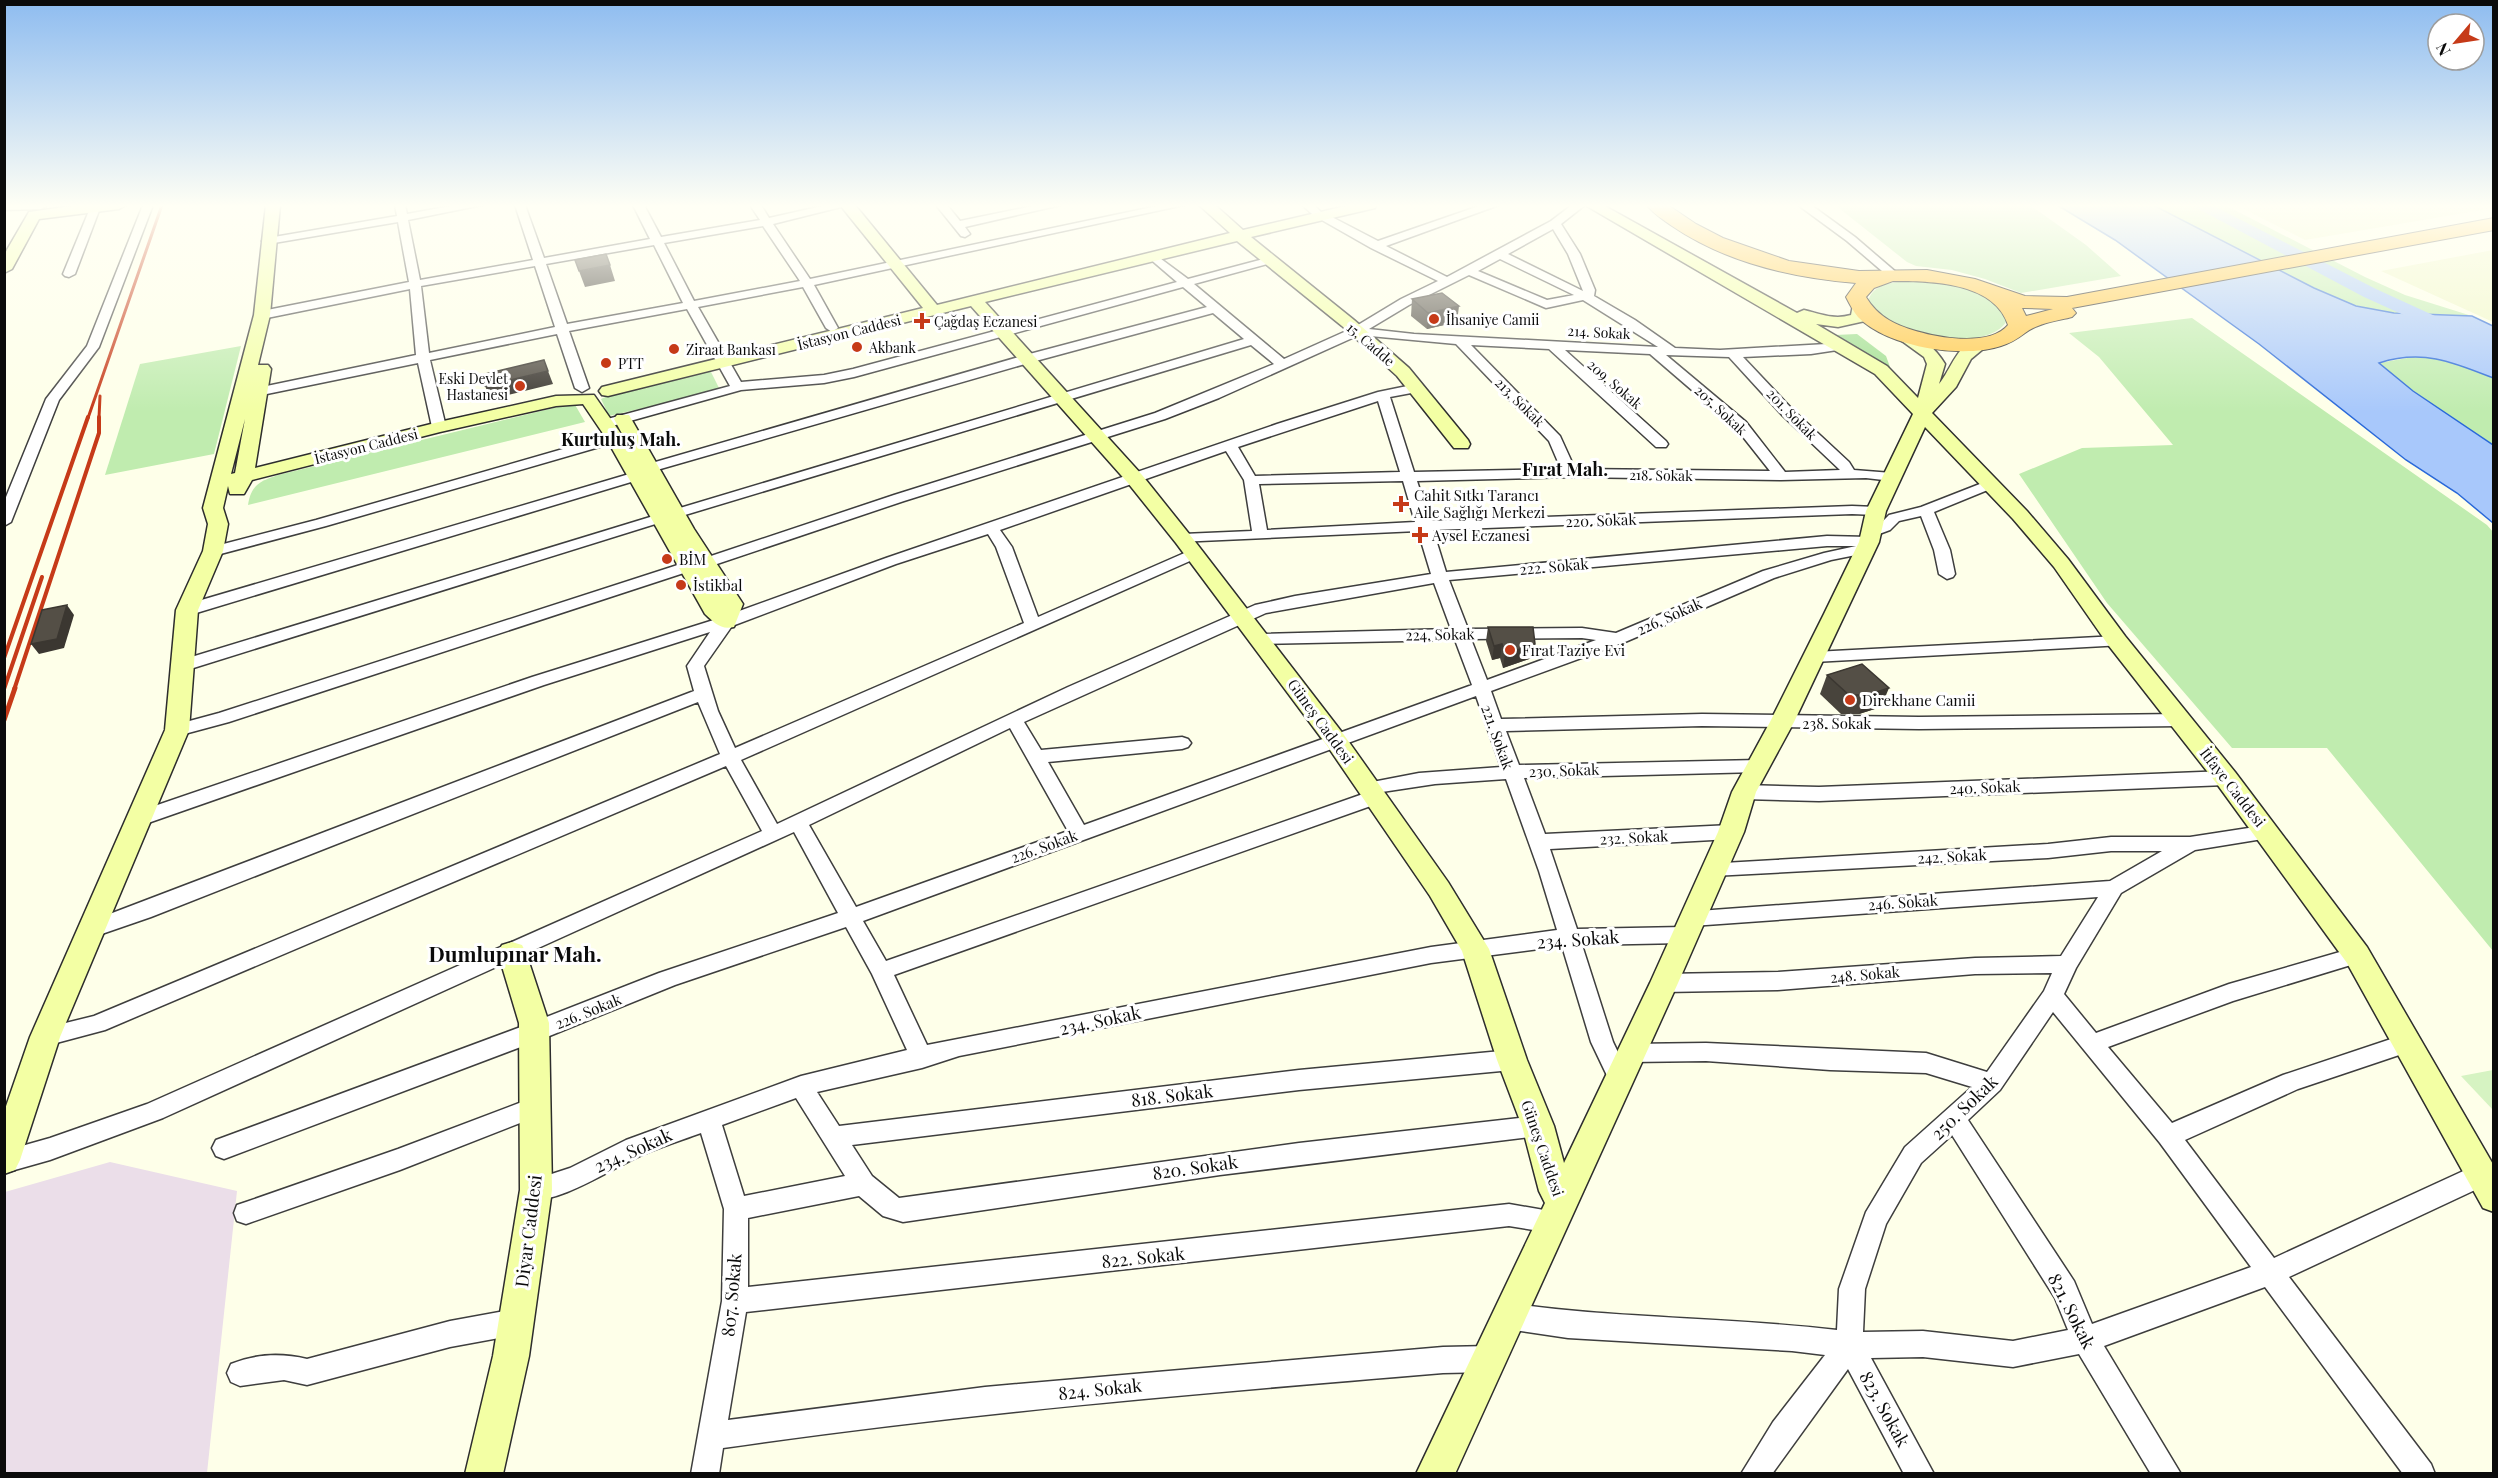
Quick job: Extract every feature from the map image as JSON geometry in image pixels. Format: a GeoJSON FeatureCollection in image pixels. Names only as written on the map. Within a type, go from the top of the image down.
{"type":"FeatureCollection","features":[{"type":"Feature","properties":{"kind":"highway"},"geometry":{"type":"LineString","coordinates":[[1789,274],[1824,283],[1858,304],[1871,320],[1896,332],[1945,344],[1982,344],[1995,342],[2011,335],[2019,326],[2018,315],[2008,303],[1991,293]]}},
{"type":"Feature","properties":{"kind":"highway"},"geometry":{"type":"LineString","coordinates":[[1824,274],[1847,277],[1944,278],[2024,302],[2054,304],[2143,294],[2260,274]]}},
{"type":"Feature","properties":{"kind":"highway"},"geometry":{"type":"LineString","coordinates":[[2016,329],[2053,314],[2243,274]]}},
{"type":"Feature","properties":{"kind":"highway"},"geometry":{"type":"LineString","coordinates":[[1858,304],[1856,297],[1861,287],[1874,279],[1889,276]]}},
{"type":"Feature","properties":{"kind":"street"},"geometry":{"type":"LineString","coordinates":[[4,522],[10,498],[53,399],[93,347],[121,274]]}},
{"type":"Feature","properties":{"kind":"street"},"geometry":{"type":"LineString","coordinates":[[4,1161],[45,1037],[177,730],[187,610],[213,551],[218,524],[245,469],[272,274]]}},
{"type":"Feature","properties":{"kind":"street"},"geometry":{"type":"LineString","coordinates":[[413,274],[423,358],[439,422]]}},
{"type":"Feature","properties":{"kind":"street"},"geometry":{"type":"LineString","coordinates":[[268,314],[475,274]]}},
{"type":"Feature","properties":{"kind":"street"},"geometry":{"type":"LineString","coordinates":[[544,274],[583,394],[614,427],[697,564],[732,604],[726,622],[695,666],[702,694],[729,758],[773,834]]}},
{"type":"Feature","properties":{"kind":"street"},"geometry":{"type":"LineString","coordinates":[[674,274],[737,386]]}},
{"type":"Feature","properties":{"kind":"street"},"geometry":{"type":"LineString","coordinates":[[800,274],[832,328]]}},
{"type":"Feature","properties":{"kind":"street"},"geometry":{"type":"LineString","coordinates":[[257,392],[562,329],[852,274]]}},
{"type":"Feature","properties":{"kind":"street"},"geometry":{"type":"LineString","coordinates":[[904,274],[929,305]]}},
{"type":"Feature","properties":{"kind":"street","name":"İstasyon Caddesi"},"geometry":{"type":"LineString","coordinates":[[221,475],[439,422],[556,401],[832,328],[1062,274]]}},
{"type":"Feature","properties":{"kind":"street","name":"İstasyon Caddesi"},"geometry":{"type":"LineString","coordinates":[[720,359],[975,301],[1082,274]]}},
{"type":"Feature","properties":{"kind":"street"},"geometry":{"type":"LineString","coordinates":[[1173,274],[1283,365]]}},
{"type":"Feature","properties":{"kind":"street"},"geometry":{"type":"LineString","coordinates":[[213,551],[321,524],[735,389],[737,386],[824,379],[1218,274]]}},
{"type":"Feature","properties":{"kind":"street","name":"15. Cadde"},"geometry":{"type":"LineString","coordinates":[[1288,274],[1403,372],[1461,444]]}},
{"type":"Feature","properties":{"kind":"street"},"geometry":{"type":"LineString","coordinates":[[1433,274],[1447,281]]}},
{"type":"Feature","properties":{"kind":"street"},"geometry":{"type":"LineString","coordinates":[[177,730],[223,718],[1160,416],[1283,365],[1357,331],[1405,302],[1461,274]]}},
{"type":"Feature","properties":{"kind":"street"},"geometry":{"type":"LineString","coordinates":[[1474,274],[1546,304],[1588,296]]}},
{"type":"Feature","properties":{"kind":"street"},"geometry":{"type":"LineString","coordinates":[[1541,274],[1588,296],[1639,326],[1673,352]]}},
{"type":"Feature","properties":{"kind":"street"},"geometry":{"type":"LineString","coordinates":[[1582,274],[1589,290],[1588,296]]}},
{"type":"Feature","properties":{"kind":"street","name":"İtfaye Caddesi"},"geometry":{"type":"LineString","coordinates":[[1714,274],[1881,370],[1923,413],[1933,427],[1990,484],[2061,563],[2117,641],[2268,832],[2357,955],[2487,1186]]}},
{"type":"Feature","properties":{"kind":"street"},"geometry":{"type":"LineString","coordinates":[[1731,274],[1815,320],[1827,323],[1859,318],[1858,304]]}},
{"type":"Feature","properties":{"kind":"street","name":"Güneş Caddesi"},"geometry":{"type":"LineString","coordinates":[[975,301],[1059,398],[1135,479],[1261,639],[1336,741],[1438,889],[1475,949],[1512,1060],[1538,1126],[1555,1191],[1557,1212]]}},
{"type":"Feature","properties":{"kind":"street"},"geometry":{"type":"LineString","coordinates":[[187,610],[1027,359],[1214,309]]}},
{"type":"Feature","properties":{"kind":"street"},"geometry":{"type":"LineString","coordinates":[[218,524],[213,508],[268,314]]}},
{"type":"Feature","properties":{"kind":"street"},"geometry":{"type":"LineString","coordinates":[[1436,1473],[1490,1359],[1507,1316],[1664,983],[1731,832],[1744,792],[1814,657],[1870,534],[1892,477],[1923,413],[1936,364],[1931,354],[1896,332],[1823,329],[1804,324]]}},
{"type":"Feature","properties":{"kind":"street","name":"214. Sokak"},"geometry":{"type":"LineString","coordinates":[[1357,331],[1414,338],[1733,354],[1840,346]]}},
{"type":"Feature","properties":{"kind":"street","name":"213. Sokak"},"geometry":{"type":"LineString","coordinates":[[1458,339],[1555,439],[1570,473]]}},
{"type":"Feature","properties":{"kind":"street"},"geometry":{"type":"LineString","coordinates":[[181,666],[1252,340]]}},
{"type":"Feature","properties":{"kind":"street"},"geometry":{"type":"LineString","coordinates":[[1923,413],[1950,383],[1964,356],[1982,344]]}},
{"type":"Feature","properties":{"kind":"street","name":"209. Sokak"},"geometry":{"type":"LineString","coordinates":[[1552,345],[1570,364],[1661,444]]}},
{"type":"Feature","properties":{"kind":"street","name":"205. Sokak"},"geometry":{"type":"LineString","coordinates":[[1654,351],[1741,425],[1781,476]]}},
{"type":"Feature","properties":{"kind":"street","name":"201. Sokak"},"geometry":{"type":"LineString","coordinates":[[1733,354],[1788,413],[1844,465],[1849,475]]}},
{"type":"Feature","properties":{"kind":"street"},"geometry":{"type":"LineString","coordinates":[[141,818],[538,681],[726,622],[891,561],[1230,446],[1383,395],[1417,388]]}},
{"type":"Feature","properties":{"kind":"street","name":"221. Sokak"},"geometry":{"type":"LineString","coordinates":[[1383,395],[1440,577],[1510,772],[1538,842],[1602,1042],[1625,1065]]}},
{"type":"Feature","properties":{"kind":"street"},"geometry":{"type":"LineString","coordinates":[[1230,446],[1251,480],[1260,535]]}},
{"type":"Feature","properties":{"kind":"street","name":"218. Sokak"},"geometry":{"type":"LineString","coordinates":[[1251,480],[1570,473],[1892,477]]}},
{"type":"Feature","properties":{"kind":"street"},"geometry":{"type":"LineString","coordinates":[[1870,534],[1885,527],[1894,518],[1926,510],[1990,484]]}},
{"type":"Feature","properties":{"kind":"street","name":"220. Sokak"},"geometry":{"type":"LineString","coordinates":[[1188,547],[1260,535],[1425,526],[1841,510],[1870,534]]}},
{"type":"Feature","properties":{"kind":"street"},"geometry":{"type":"LineString","coordinates":[[1926,510],[1942,550],[1947,574]]}},
{"type":"Feature","properties":{"kind":"street"},"geometry":{"type":"LineString","coordinates":[[992,528],[1004,547],[1034,626]]}},
{"type":"Feature","properties":{"kind":"street","name":"222. Sokak"},"geometry":{"type":"LineString","coordinates":[[4,1161],[50,1149],[154,1111],[512,953],[773,834],[1014,719],[1261,609],[1295,601],[1440,577],[1827,541],[1870,534]]}},
{"type":"Feature","properties":{"kind":"street","name":"226. Sokak"},"geometry":{"type":"LineString","coordinates":[[224,1148],[667,980],[852,917],[1479,687],[1619,638],[1713,597],[1824,556],[1870,534]]}},
{"type":"Feature","properties":{"kind":"street"},"geometry":{"type":"LineString","coordinates":[[45,1037],[97,1024],[729,758],[1034,626],[1188,547]]}},
{"type":"Feature","properties":{"kind":"street","name":"224. Sokak"},"geometry":{"type":"LineString","coordinates":[[1261,639],[1318,636],[1582,633],[1619,638]]}},
{"type":"Feature","properties":{"kind":"street"},"geometry":{"type":"LineString","coordinates":[[1814,657],[2117,641]]}},
{"type":"Feature","properties":{"kind":"street"},"geometry":{"type":"LineString","coordinates":[[93,929],[702,694]]}},
{"type":"Feature","properties":{"kind":"street"},"geometry":{"type":"LineString","coordinates":[[1014,719],[1079,833]]}},
{"type":"Feature","properties":{"kind":"street","name":"238. Sokak"},"geometry":{"type":"LineString","coordinates":[[1495,725],[1702,720],[1782,722],[2180,720]]}},
{"type":"Feature","properties":{"kind":"street"},"geometry":{"type":"LineString","coordinates":[[1036,757],[1182,743]]}},
{"type":"Feature","properties":{"kind":"street","name":"230. Sokak"},"geometry":{"type":"LineString","coordinates":[[881,971],[1372,793],[1430,777],[1588,768],[1759,766]]}},
{"type":"Feature","properties":{"kind":"street","name":"240. Sokak"},"geometry":{"type":"LineString","coordinates":[[1744,792],[1819,794],[2226,778]]}},
{"type":"Feature","properties":{"kind":"street"},"geometry":{"type":"LineString","coordinates":[[798,822],[881,971],[922,1058]]}},
{"type":"Feature","properties":{"kind":"street","name":"232. Sokak"},"geometry":{"type":"LineString","coordinates":[[1538,842],[1731,832]]}},
{"type":"Feature","properties":{"kind":"street","name":"250. Sokak"},"geometry":{"type":"LineString","coordinates":[[1849,1345],[1852,1289],[1875,1220],[1913,1155],[1992,1083],[2052,996],[2067,964],[2114,888],[2191,844],[2268,832]]}},
{"type":"Feature","properties":{"kind":"street","name":"242. Sokak"},"geometry":{"type":"LineString","coordinates":[[1713,869],[2048,851],[2111,844],[2191,844]]}},
{"type":"Feature","properties":{"kind":"street","name":"246. Sokak"},"geometry":{"type":"LineString","coordinates":[[1688,926],[2114,888]]}},
{"type":"Feature","properties":{"kind":"street","name":"234. Sokak"},"geometry":{"type":"LineString","coordinates":[[536,1190],[576,1177],[634,1147],[801,1086],[922,1058],[959,1047],[1475,949],[1688,926]]}},
{"type":"Feature","properties":{"kind":"street","name":"Diyar Caddesi"},"geometry":{"type":"LineString","coordinates":[[484,1473],[511,1356],[536,1190],[534,1023],[512,953]]}},
{"type":"Feature","properties":{"kind":"street"},"geometry":{"type":"LineString","coordinates":[[2093,1043],[2229,993],[2357,955]]}},
{"type":"Feature","properties":{"kind":"street","name":"248. Sokak"},"geometry":{"type":"LineString","coordinates":[[1664,983],[1778,981],[1975,966],[2067,964]]}},
{"type":"Feature","properties":{"kind":"street"},"geometry":{"type":"LineString","coordinates":[[2052,996],[2168,1136],[2421,1473]]}},
{"type":"Feature","properties":{"kind":"street"},"geometry":{"type":"LineString","coordinates":[[2168,1136],[2291,1082],[2406,1044]]}},
{"type":"Feature","properties":{"kind":"street"},"geometry":{"type":"LineString","coordinates":[[1625,1065],[1706,1052],[1926,1063],[1992,1083]]}},
{"type":"Feature","properties":{"kind":"street","name":"818. Sokak"},"geometry":{"type":"LineString","coordinates":[[832,1137],[1299,1080],[1512,1060]]}},
{"type":"Feature","properties":{"kind":"street","name":"820. Sokak"},"geometry":{"type":"LineString","coordinates":[[801,1086],[863,1184],[892,1208],[903,1211],[1313,1151],[1538,1126]]}},
{"type":"Feature","properties":{"kind":"street"},"geometry":{"type":"LineString","coordinates":[[246,1213],[400,1159],[535,1107]]}},
{"type":"Feature","properties":{"kind":"street","name":"807. Sokak"},"geometry":{"type":"LineString","coordinates":[[705,1473],[735,1301],[736,1209],[709,1119]]}},
{"type":"Feature","properties":{"kind":"street","name":"821. Sokak"},"geometry":{"type":"LineString","coordinates":[[1954,1120],[2065,1290],[2085,1340],[2167,1473]]}},
{"type":"Feature","properties":{"kind":"street"},"geometry":{"type":"LineString","coordinates":[[736,1209],[863,1184]]}},
{"type":"Feature","properties":{"kind":"street"},"geometry":{"type":"LineString","coordinates":[[1507,1316],[1568,1325],[1792,1338],[1849,1345],[1923,1344],[2013,1354],[2085,1340],[2269,1273],[2487,1186]]}},
{"type":"Feature","properties":{"kind":"street","name":"822. Sokak"},"geometry":{"type":"LineString","coordinates":[[735,1301],[1509,1215],[1557,1212]]}},
{"type":"Feature","properties":{"kind":"street"},"geometry":{"type":"LineString","coordinates":[[240,1373],[284,1367],[307,1372],[450,1334],[516,1322]]}},
{"type":"Feature","properties":{"kind":"street"},"geometry":{"type":"LineString","coordinates":[[1755,1473],[1849,1345]]}},
{"type":"Feature","properties":{"kind":"street","name":"823. Sokak"},"geometry":{"type":"LineString","coordinates":[[1849,1345],[1920,1473]]}},
{"type":"Feature","properties":{"kind":"street","name":"824. Sokak"},"geometry":{"type":"LineString","coordinates":[[712,1436],[815,1420],[1139,1385],[1443,1360],[1490,1359]]}},
{"type":"Feature","properties":{"kind":"shaded area"},"geometry":{"type":"Polygon","coordinates":[[[110,1162],[237,1191],[207,1473],[5,1474],[5,1192],[110,1162]]]}},
{"type":"Feature","properties":{"kind":"green space"},"geometry":{"type":"Polygon","coordinates":[[[1967,274],[2119,274],[2121,276],[2021,293],[1967,274]]]}},
{"type":"Feature","properties":{"kind":"green space"},"geometry":{"type":"Polygon","coordinates":[[[2287,274],[2359,274],[2405,295],[2472,316],[2394,313],[2356,307],[2287,274]]]}},
{"type":"Feature","properties":{"kind":"green space"},"geometry":{"type":"Polygon","coordinates":[[[2388,274],[2493,274],[2493,322],[2388,274]]]}},
{"type":"Feature","properties":{"kind":"green space"},"geometry":{"type":"Polygon","coordinates":[[[1913,281],[1939,283],[1981,294],[2001,310],[2006,322],[1997,331],[1983,336],[1947,339],[1910,332],[1895,326],[1884,320],[1868,301],[1875,290],[1886,284],[1913,281]]]}},
{"type":"Feature","properties":{"kind":"green space"},"geometry":{"type":"Polygon","coordinates":[[[2192,318],[2487,525],[2493,532],[2493,951],[2327,748],[2232,748],[2107,603],[2019,474],[2082,448],[2173,445],[2099,357],[2069,333],[2192,318]]]}},
{"type":"Feature","properties":{"kind":"green space"},"geometry":{"type":"Polygon","coordinates":[[[1857,334],[1886,356],[1890,367],[1882,365],[1835,335],[1857,334]]]}},
{"type":"Feature","properties":{"kind":"green space"},"geometry":{"type":"Polygon","coordinates":[[[241,346],[214,454],[105,475],[140,364],[241,346]]]}},
{"type":"Feature","properties":{"kind":"green space"},"geometry":{"type":"Polygon","coordinates":[[[2424,355],[2462,365],[2493,378],[2493,445],[2413,391],[2379,363],[2424,355]]]}},
{"type":"Feature","properties":{"kind":"green space"},"geometry":{"type":"Polygon","coordinates":[[[709,368],[720,390],[609,416],[601,399],[616,392],[709,368]]]}},
{"type":"Feature","properties":{"kind":"green space"},"geometry":{"type":"Polygon","coordinates":[[[574,403],[585,422],[248,505],[251,493],[257,485],[278,475],[574,403]]]}},
{"type":"Feature","properties":{"kind":"green space"},"geometry":{"type":"Polygon","coordinates":[[[2494,1070],[2493,1110],[2461,1076],[2494,1070]]]}},
{"type":"Feature","properties":{"kind":"water"},"geometry":{"type":"Polygon","coordinates":[[[2162,274],[2287,274],[2356,306],[2394,313],[2472,316],[2493,326],[2493,378],[2438,359],[2424,357],[2395,359],[2379,363],[2413,391],[2493,445],[2493,523],[2457,493],[2406,460],[2259,344],[2162,274]]]}},
{"type":"Feature","properties":{"kind":"building"},"geometry":{"type":"Polygon","coordinates":[[[1442,293],[1459,306],[1428,313],[1412,299],[1442,293]]]}},
{"type":"Feature","properties":{"kind":"building"},"geometry":{"type":"Polygon","coordinates":[[[544,360],[548,371],[485,386],[481,375],[544,360]]]}},
{"type":"Feature","properties":{"kind":"building"},"geometry":{"type":"Polygon","coordinates":[[[67,605],[57,639],[31,644],[42,610],[67,605]]]}},
{"type":"Feature","properties":{"kind":"building"},"geometry":{"type":"Polygon","coordinates":[[[1488,627],[1533,627],[1535,644],[1505,654],[1502,644],[1494,646],[1488,627]]]}},
{"type":"Feature","properties":{"kind":"building"},"geometry":{"type":"Polygon","coordinates":[[[1862,664],[1889,688],[1867,695],[1849,695],[1827,675],[1862,664]]]}},
{"type":"Feature","properties":{"kind":"waterway"},"geometry":{"type":"LineString","coordinates":[[2333,274],[2494,350]]}},
{"type":"Feature","properties":{"kind":"railway"},"geometry":{"type":"LineString","coordinates":[[88,418],[138,274]]}},
{"type":"Feature","properties":{"kind":"railway"},"geometry":{"type":"LineString","coordinates":[[99,418],[100,396]]}},
{"type":"Feature","properties":{"kind":"railway"},"geometry":{"type":"LineString","coordinates":[[4,658],[88,417]]}},
{"type":"Feature","properties":{"kind":"railway"},"geometry":{"type":"LineString","coordinates":[[14,690],[99,433],[99,418]]}},
{"type":"Feature","properties":{"kind":"railway"},"geometry":{"type":"LineString","coordinates":[[4,689],[42,577]]}},
{"type":"Feature","properties":{"kind":"railway"},"geometry":{"type":"LineString","coordinates":[[4,720],[15,688]]}},
{"type":"Feature","properties":{"kind":"place","name":"İhsaniye Camii"},"geometry":{"type":"Point","coordinates":[1434,319]}},
{"type":"Feature","properties":{"kind":"place","name":"Çağdaş Eczanesi"},"geometry":{"type":"Point","coordinates":[922,321]}},
{"type":"Feature","properties":{"kind":"place","name":"Akbank"},"geometry":{"type":"Point","coordinates":[857,347]}},
{"type":"Feature","properties":{"kind":"place","name":"Ziraat Bankası"},"geometry":{"type":"Point","coordinates":[674,349]}},
{"type":"Feature","properties":{"kind":"place","name":"PTT"},"geometry":{"type":"Point","coordinates":[606,363]}},
{"type":"Feature","properties":{"kind":"place","name":"Eski Devlet Hastanesi"},"geometry":{"type":"Point","coordinates":[520,386]}},
{"type":"Feature","properties":{"kind":"place","name":"Cahit Sıtkı Tarancı Aile Sağlığı Merkezi"},"geometry":{"type":"Point","coordinates":[1401,504]}},
{"type":"Feature","properties":{"kind":"place","name":"Aysel Eczanesi"},"geometry":{"type":"Point","coordinates":[1420,535]}},
{"type":"Feature","properties":{"kind":"place","name":"BİM"},"geometry":{"type":"Point","coordinates":[667,559]}},
{"type":"Feature","properties":{"kind":"place","name":"İstikbal"},"geometry":{"type":"Point","coordinates":[681,585]}},
{"type":"Feature","properties":{"kind":"place","name":"Fırat Taziye Evi"},"geometry":{"type":"Point","coordinates":[1510,650]}},
{"type":"Feature","properties":{"kind":"place","name":"Direkhane Camii"},"geometry":{"type":"Point","coordinates":[1850,700]}},
{"type":"Feature","properties":{"kind":"district","name":"Kurtuluş Mah."},"geometry":{"type":"Point","coordinates":[621,439]}},
{"type":"Feature","properties":{"kind":"district","name":"Fırat Mah."},"geometry":{"type":"Point","coordinates":[1565,469]}},
{"type":"Feature","properties":{"kind":"district","name":"Dumlupınar Mah."},"geometry":{"type":"Point","coordinates":[515,953]}}]}
